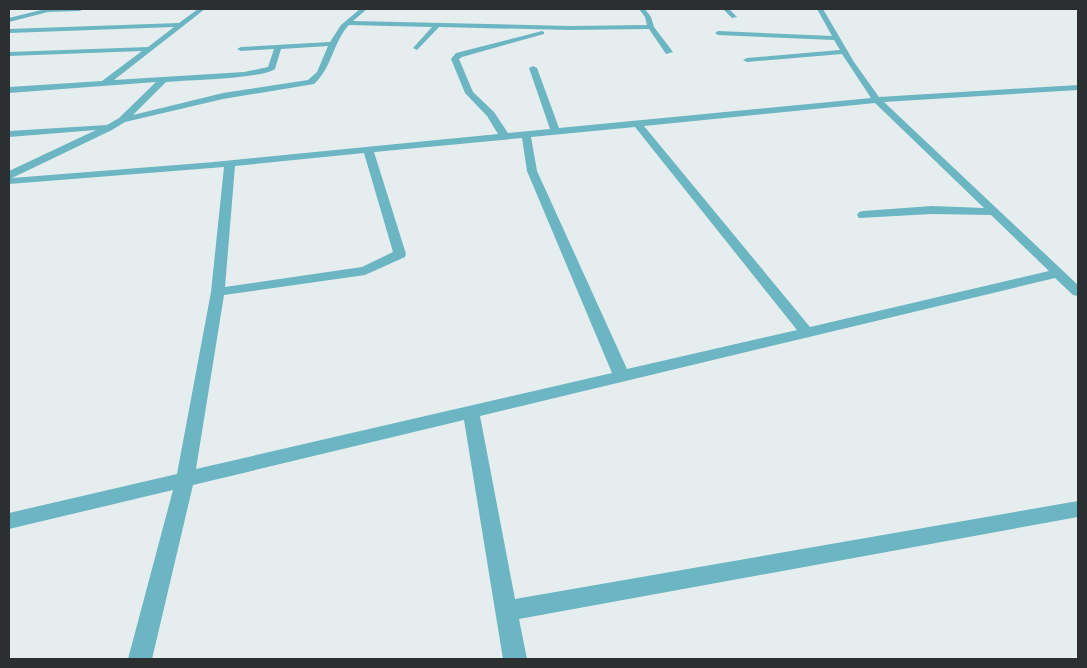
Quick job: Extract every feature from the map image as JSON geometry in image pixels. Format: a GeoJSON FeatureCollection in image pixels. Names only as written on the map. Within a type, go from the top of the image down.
{"type":"FeatureCollection","features":[{"type":"Feature","properties":{"kind":"street"},"geometry":{"type":"LineString","coordinates":[[9,20],[50,9],[80,9]]}},
{"type":"Feature","properties":{"kind":"street"},"geometry":{"type":"LineString","coordinates":[[105,83],[178,25],[202,9]]}},
{"type":"Feature","properties":{"kind":"street"},"geometry":{"type":"LineString","coordinates":[[122,120],[223,96],[311,82],[319,77],[331,44],[339,31],[364,9]]}},
{"type":"Feature","properties":{"kind":"street"},"geometry":{"type":"LineString","coordinates":[[642,9],[648,17],[651,27],[669,52]]}},
{"type":"Feature","properties":{"kind":"street"},"geometry":{"type":"LineString","coordinates":[[726,9],[734,16]]}},
{"type":"Feature","properties":{"kind":"street"},"geometry":{"type":"LineString","coordinates":[[820,9],[844,52],[877,100],[1078,292]]}},
{"type":"Feature","properties":{"kind":"street"},"geometry":{"type":"LineString","coordinates":[[348,23],[558,28],[651,27]]}},
{"type":"Feature","properties":{"kind":"street"},"geometry":{"type":"LineString","coordinates":[[9,31],[178,25]]}},
{"type":"Feature","properties":{"kind":"street"},"geometry":{"type":"LineString","coordinates":[[417,48],[437,25]]}},
{"type":"Feature","properties":{"kind":"street"},"geometry":{"type":"LineString","coordinates":[[504,137],[491,114],[469,93],[455,59],[460,55],[558,28]]}},
{"type":"Feature","properties":{"kind":"street"},"geometry":{"type":"LineString","coordinates":[[718,33],[836,38]]}},
{"type":"Feature","properties":{"kind":"street"},"geometry":{"type":"LineString","coordinates":[[241,49],[331,44]]}},
{"type":"Feature","properties":{"kind":"street"},"geometry":{"type":"LineString","coordinates":[[9,90],[244,74],[271,69],[278,48]]}},
{"type":"Feature","properties":{"kind":"street"},"geometry":{"type":"LineString","coordinates":[[9,54],[148,49]]}},
{"type":"Feature","properties":{"kind":"street"},"geometry":{"type":"LineString","coordinates":[[747,60],[844,52]]}},
{"type":"Feature","properties":{"kind":"street"},"geometry":{"type":"LineString","coordinates":[[533,68],[556,132]]}},
{"type":"Feature","properties":{"kind":"street"},"geometry":{"type":"LineString","coordinates":[[9,175],[122,120],[163,80]]}},
{"type":"Feature","properties":{"kind":"street"},"geometry":{"type":"LineString","coordinates":[[9,181],[230,164],[877,100],[1075,88]]}},
{"type":"Feature","properties":{"kind":"street"},"geometry":{"type":"LineString","coordinates":[[638,124],[807,332]]}},
{"type":"Feature","properties":{"kind":"street"},"geometry":{"type":"LineString","coordinates":[[9,134],[112,126]]}},
{"type":"Feature","properties":{"kind":"street"},"geometry":{"type":"LineString","coordinates":[[526,135],[532,171],[622,376]]}},
{"type":"Feature","properties":{"kind":"street"},"geometry":{"type":"LineString","coordinates":[[218,292],[365,271],[400,254],[368,150]]}},
{"type":"Feature","properties":{"kind":"street"},"geometry":{"type":"LineString","coordinates":[[140,659],[185,480],[218,292],[230,164]]}},
{"type":"Feature","properties":{"kind":"street"},"geometry":{"type":"LineString","coordinates":[[863,215],[932,210],[995,212]]}},
{"type":"Feature","properties":{"kind":"street"},"geometry":{"type":"LineString","coordinates":[[9,521],[1058,273]]}},
{"type":"Feature","properties":{"kind":"street"},"geometry":{"type":"LineString","coordinates":[[470,411],[516,659]]}},
{"type":"Feature","properties":{"kind":"street"},"geometry":{"type":"LineString","coordinates":[[507,611],[1078,509]]}}]}
